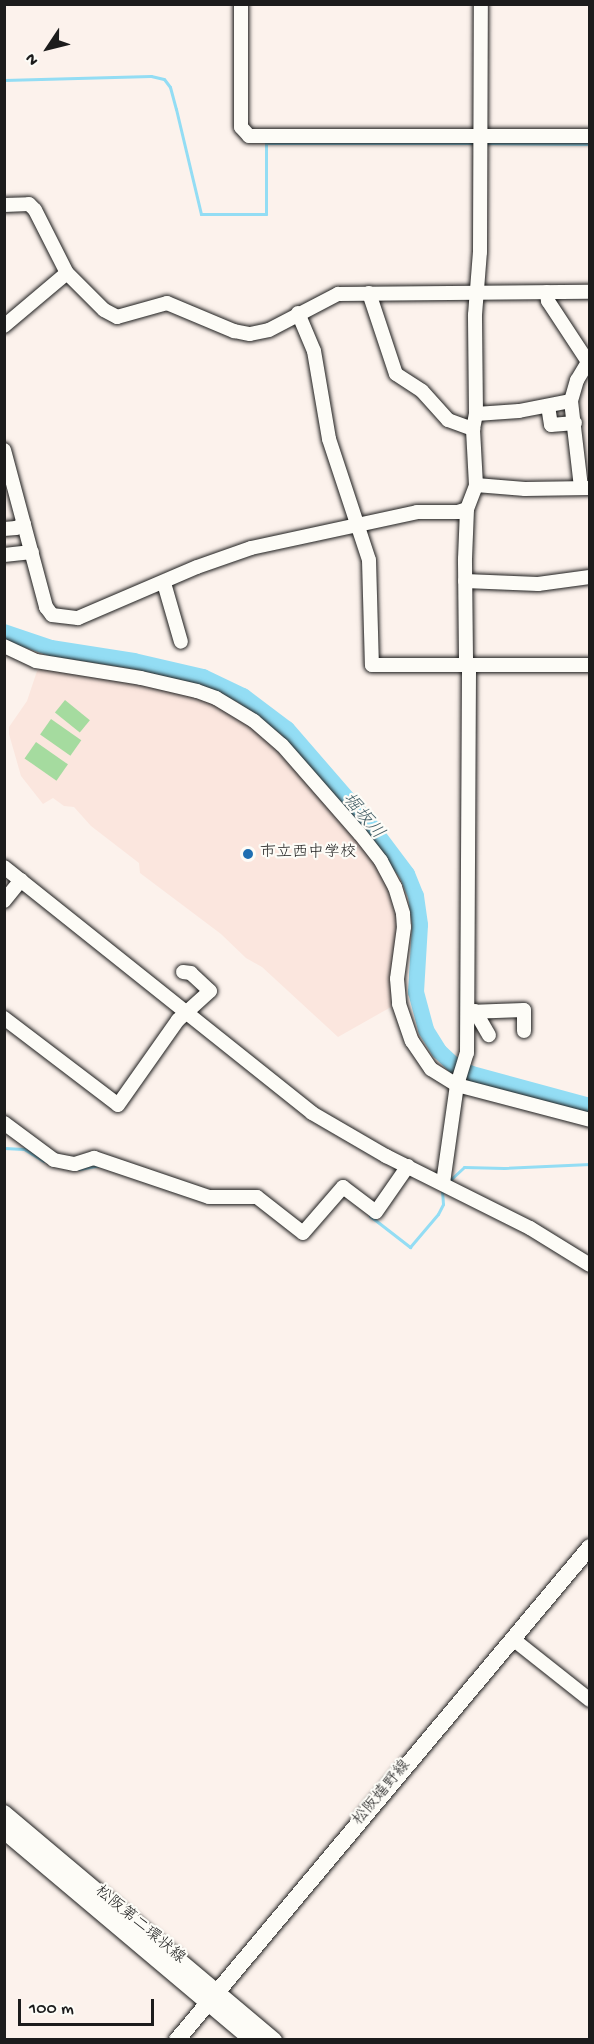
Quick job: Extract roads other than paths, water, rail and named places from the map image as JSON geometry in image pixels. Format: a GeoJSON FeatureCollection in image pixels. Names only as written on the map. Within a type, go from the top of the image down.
{"type":"FeatureCollection","features":[{"type":"Feature","properties":{"kind":"main road","name":"松阪嬉野線"},"geometry":{"type":"LineString","coordinates":[[177,2040],[590,1548]]}},
{"type":"Feature","properties":{"kind":"main road","name":"松阪第二環状線"},"geometry":{"type":"LineString","coordinates":[[4,1813],[212,1997],[252,2040]]}},
{"type":"Feature","properties":{"kind":"main road","name":"松阪第二環状線"},"geometry":{"type":"LineString","coordinates":[[4,1831],[212,1997],[274,2040]]}},
{"type":"Feature","properties":{"kind":"street"},"geometry":{"type":"LineString","coordinates":[[241,4],[241,127],[249,136],[481,141],[590,136]]}},
{"type":"Feature","properties":{"kind":"street"},"geometry":{"type":"LineString","coordinates":[[446,1184],[458,1083],[467,1053],[472,1012],[470,667],[466,659],[465,581],[467,509],[476,485],[473,429],[476,414],[475,315],[478,292],[482,4]]}},
{"type":"Feature","properties":{"kind":"street"},"geometry":{"type":"LineString","coordinates":[[4,204],[28,204],[35,210],[67,273],[104,310],[117,317],[167,303],[234,331],[250,334],[269,330],[338,294],[590,292]]}},
{"type":"Feature","properties":{"kind":"street"},"geometry":{"type":"LineString","coordinates":[[4,326],[67,273]]}},
{"type":"Feature","properties":{"kind":"street"},"geometry":{"type":"LineString","coordinates":[[476,485],[525,489],[585,488],[584,450],[571,401],[577,380],[589,362],[548,301],[547,292]]}},
{"type":"Feature","properties":{"kind":"street"},"geometry":{"type":"LineString","coordinates":[[369,293],[396,374],[422,391],[448,420],[473,429]]}},
{"type":"Feature","properties":{"kind":"street"},"geometry":{"type":"LineString","coordinates":[[298,313],[314,351],[325,424],[369,560],[372,665],[470,667],[590,665]]}},
{"type":"Feature","properties":{"kind":"street"},"geometry":{"type":"LineString","coordinates":[[476,414],[571,401]]}},
{"type":"Feature","properties":{"kind":"street"},"geometry":{"type":"LineString","coordinates":[[548,405],[551,425],[575,423]]}},
{"type":"Feature","properties":{"kind":"street"},"geometry":{"type":"LineString","coordinates":[[4,450],[46,607],[52,615],[78,618],[197,567],[251,548],[417,512],[458,512],[467,509]]}},
{"type":"Feature","properties":{"kind":"street"},"geometry":{"type":"LineString","coordinates":[[4,529],[16,528],[24,524]]}},
{"type":"Feature","properties":{"kind":"street"},"geometry":{"type":"LineString","coordinates":[[4,555],[32,552]]}},
{"type":"Feature","properties":{"kind":"street"},"geometry":{"type":"LineString","coordinates":[[465,581],[537,584],[590,577]]}},
{"type":"Feature","properties":{"kind":"street"},"geometry":{"type":"LineString","coordinates":[[164,583],[181,642]]}},
{"type":"Feature","properties":{"kind":"street"},"geometry":{"type":"LineString","coordinates":[[4,646],[36,662],[141,678],[207,694],[244,714],[282,745],[360,834],[392,880],[403,914],[403,943],[397,980],[402,1015],[425,1062],[442,1078],[590,1120]]}},
{"type":"Feature","properties":{"kind":"street"},"geometry":{"type":"LineString","coordinates":[[4,867],[312,1113],[386,1156],[530,1228],[590,1265]]}},
{"type":"Feature","properties":{"kind":"street"},"geometry":{"type":"LineString","coordinates":[[4,901],[21,880]]}},
{"type":"Feature","properties":{"kind":"street"},"geometry":{"type":"LineString","coordinates":[[4,1018],[118,1105],[178,1020],[210,992],[191,973],[183,972]]}},
{"type":"Feature","properties":{"kind":"street"},"geometry":{"type":"LineString","coordinates":[[472,1012],[524,1010],[524,1031]]}},
{"type":"Feature","properties":{"kind":"street"},"geometry":{"type":"LineString","coordinates":[[472,1012],[489,1035]]}},
{"type":"Feature","properties":{"kind":"street"},"geometry":{"type":"LineString","coordinates":[[4,1122],[54,1161],[75,1164],[94,1158],[209,1197],[257,1197],[303,1233],[344,1186],[376,1212],[408,1166]]}},
{"type":"Feature","properties":{"kind":"street"},"geometry":{"type":"LineString","coordinates":[[513,1639],[590,1700]]}},
{"type":"Feature","properties":{"kind":"waterway"},"geometry":{"type":"LineString","coordinates":[[4,80],[151,76],[164,79],[170,87],[201,214],[266,214],[266,143],[477,143]]}},
{"type":"Feature","properties":{"kind":"waterway"},"geometry":{"type":"LineString","coordinates":[[483,143],[590,144]]}},
{"type":"Feature","properties":{"kind":"waterway","name":"堀坂川"},"geometry":{"type":"LineString","coordinates":[[4,632],[51,648],[134,661],[203,677],[243,696],[287,729],[371,826],[407,874],[416,896],[420,925],[416,992],[426,1030],[439,1051],[454,1065],[472,1074],[590,1106]]}},
{"type":"Feature","properties":{"kind":"waterway"},"geometry":{"type":"LineString","coordinates":[[4,1148],[24,1149],[44,1161]]}},
{"type":"Feature","properties":{"kind":"waterway"},"geometry":{"type":"LineString","coordinates":[[448,1182],[464,1167],[504,1168],[590,1164]]}},
{"type":"Feature","properties":{"kind":"waterway"},"geometry":{"type":"LineString","coordinates":[[79,1169],[99,1165]]}},
{"type":"Feature","properties":{"kind":"waterway"},"geometry":{"type":"LineString","coordinates":[[370,1216],[410,1247],[438,1214],[443,1204],[442,1190]]}},
{"type":"Feature","properties":{"kind":"place","name":"市立西中学校"},"geometry":{"type":"Point","coordinates":[248,854]}}]}
